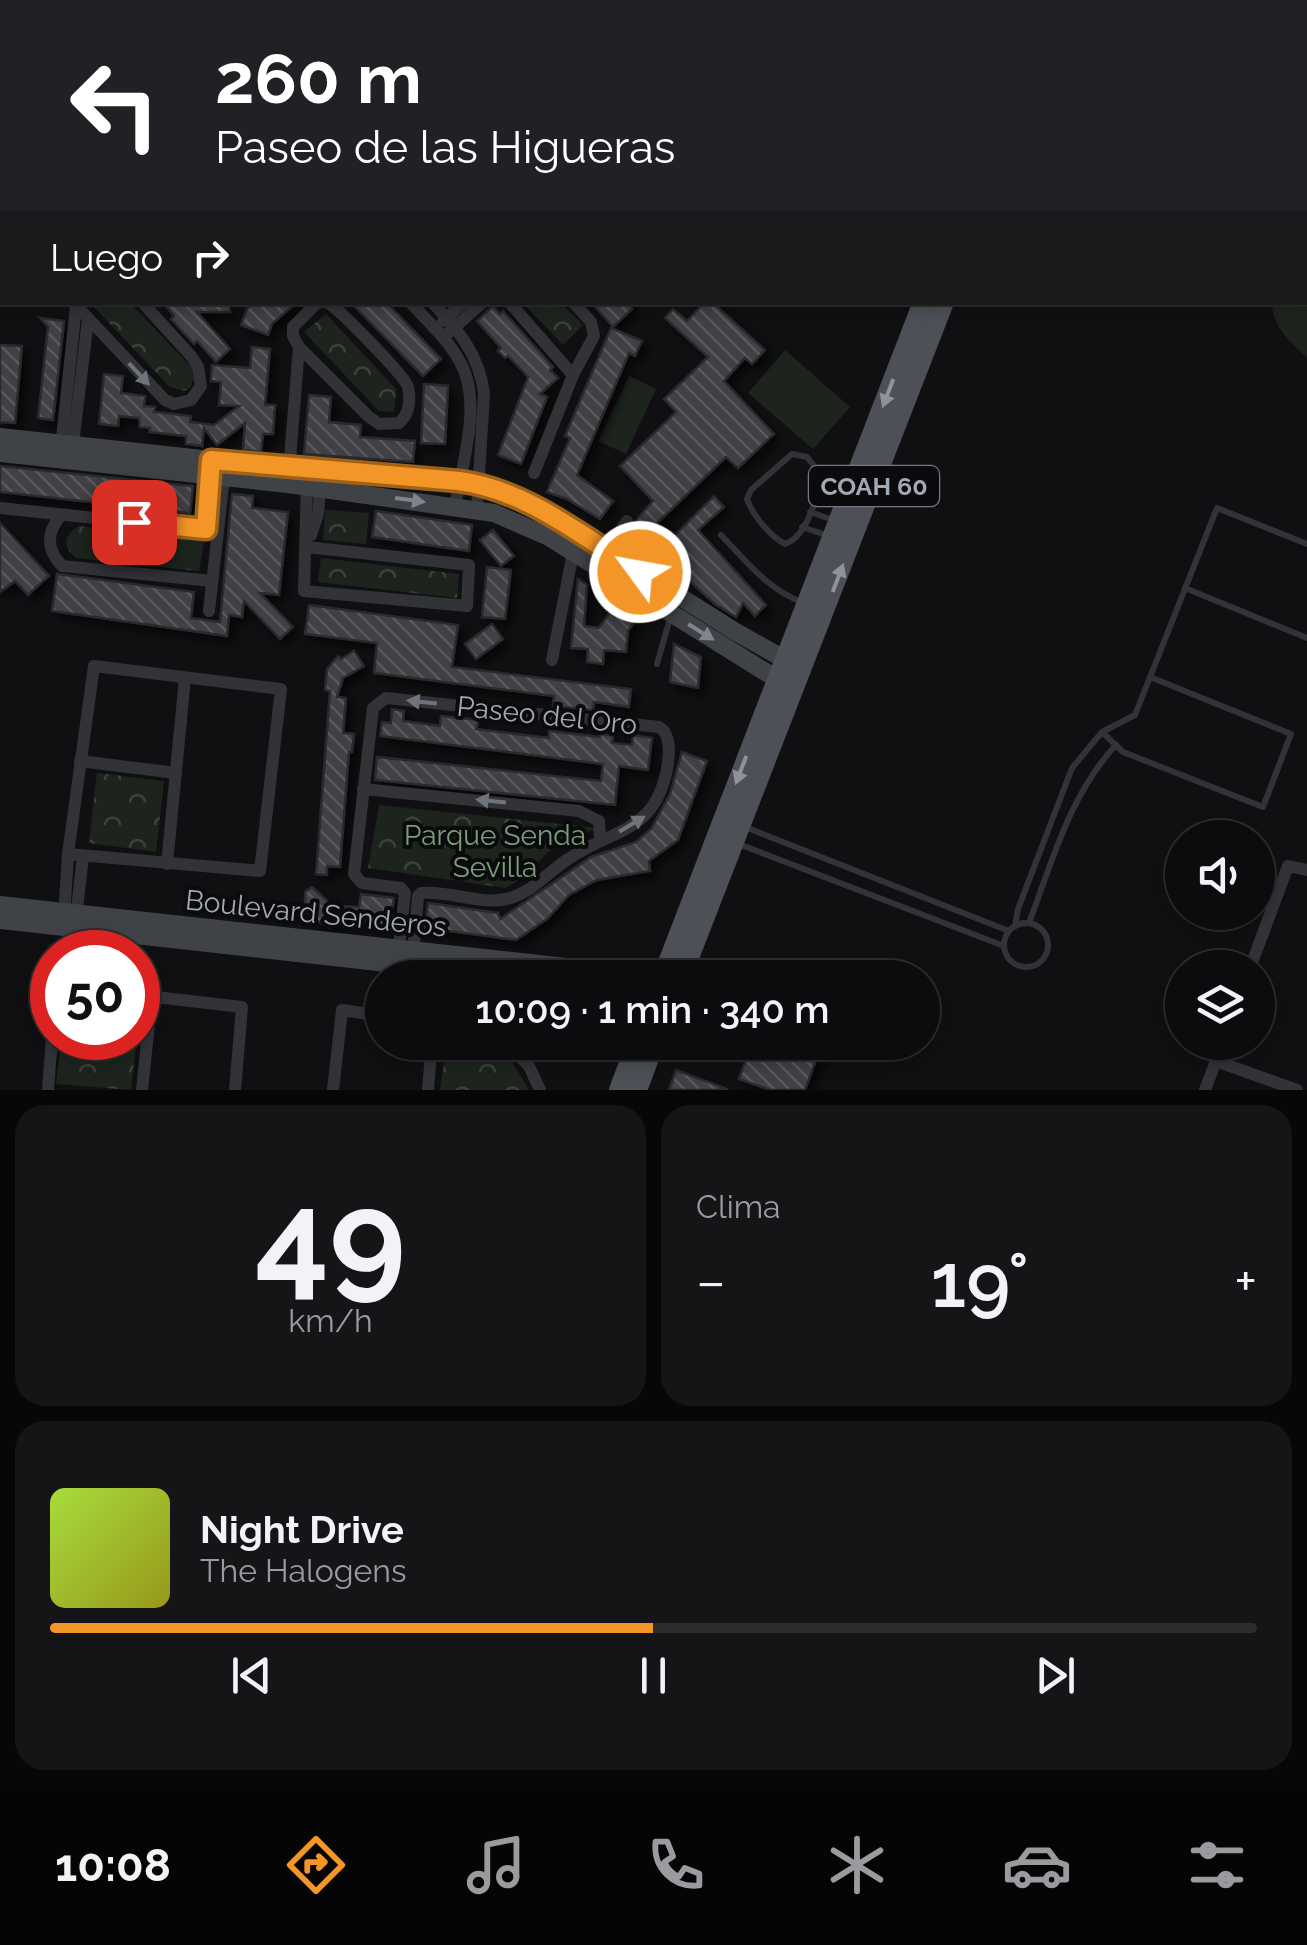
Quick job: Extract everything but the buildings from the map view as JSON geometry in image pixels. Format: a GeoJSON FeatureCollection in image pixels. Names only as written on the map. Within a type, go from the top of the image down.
{"type":"FeatureCollection","features":[{"type":"Feature","properties":{"kind":"main road","name":"COAH 60"},"geometry":{"type":"LineString","coordinates":[[669,960],[923,305]]}},
{"type":"Feature","properties":{"kind":"main road","name":"COAH 60"},"geometry":{"type":"LineString","coordinates":[[689,960],[943,305]]}},
{"type":"Feature","properties":{"kind":"main road"},"geometry":{"type":"LineString","coordinates":[[0,436],[66,452]]}},
{"type":"Feature","properties":{"kind":"main road"},"geometry":{"type":"LineString","coordinates":[[0,453],[66,452],[299,476],[479,484],[535,507],[672,614],[795,690]]}},
{"type":"Feature","properties":{"kind":"main road"},"geometry":{"type":"LineString","coordinates":[[299,476],[477,509],[532,527],[573,552],[601,559],[803,669]]}},
{"type":"Feature","properties":{"kind":"main road","name":"Boulevard Senderos"},"geometry":{"type":"LineString","coordinates":[[0,905],[115,930]]}},
{"type":"Feature","properties":{"kind":"main road","name":"Boulevard Senderos"},"geometry":{"type":"LineString","coordinates":[[0,920],[70,919]]}},
{"type":"Feature","properties":{"kind":"main road","name":"Boulevard Senderos"},"geometry":{"type":"LineString","coordinates":[[160,935],[413,960]]}},
{"type":"Feature","properties":{"kind":"main road"},"geometry":{"type":"LineString","coordinates":[[619,1090],[630,1060]]}},
{"type":"Feature","properties":{"kind":"main road"},"geometry":{"type":"LineString","coordinates":[[637,1090],[648,1060]]}},
{"type":"Feature","properties":{"kind":"street"},"geometry":{"type":"LineString","coordinates":[[66,452],[74,305]]}},
{"type":"Feature","properties":{"kind":"street"},"geometry":{"type":"LineString","coordinates":[[75,305],[165,400],[174,404],[191,400],[201,386],[198,367],[145,305]]}},
{"type":"Feature","properties":{"kind":"street"},"geometry":{"type":"LineString","coordinates":[[316,305],[293,327],[299,347],[379,424],[392,425],[406,416],[406,382],[328,305]]}},
{"type":"Feature","properties":{"kind":"street"},"geometry":{"type":"LineString","coordinates":[[413,305],[462,365],[469,390],[469,416],[455,507]]}},
{"type":"Feature","properties":{"kind":"street"},"geometry":{"type":"LineString","coordinates":[[435,305],[470,348],[481,374],[484,393],[477,509]]}},
{"type":"Feature","properties":{"kind":"street"},"geometry":{"type":"LineString","coordinates":[[450,323],[462,305]]}},
{"type":"Feature","properties":{"kind":"street"},"geometry":{"type":"LineString","coordinates":[[438,333],[478,305]]}},
{"type":"Feature","properties":{"kind":"street"},"geometry":{"type":"LineString","coordinates":[[512,305],[573,375]]}},
{"type":"Feature","properties":{"kind":"street"},"geometry":{"type":"LineString","coordinates":[[534,472],[573,375],[594,336],[591,322],[576,305]]}},
{"type":"Feature","properties":{"kind":"street"},"geometry":{"type":"LineString","coordinates":[[66,452],[88,319]]}},
{"type":"Feature","properties":{"kind":"street"},"geometry":{"type":"LineString","coordinates":[[299,347],[292,406],[307,547],[304,591],[466,606],[469,566],[307,547]]}},
{"type":"Feature","properties":{"kind":"street"},"geometry":{"type":"LineString","coordinates":[[209,611],[218,468]]}},
{"type":"Feature","properties":{"kind":"street"},"geometry":{"type":"LineString","coordinates":[[0,508],[212,530]]}},
{"type":"Feature","properties":{"kind":"street"},"geometry":{"type":"LineString","coordinates":[[61,515],[49,535],[50,547],[62,566],[212,581]]}},
{"type":"Feature","properties":{"kind":"street"},"geometry":{"type":"LineString","coordinates":[[601,559],[627,521]]}},
{"type":"Feature","properties":{"kind":"street"},"geometry":{"type":"LineString","coordinates":[[552,660],[573,552]]}},
{"type":"Feature","properties":{"kind":"street"},"geometry":{"type":"LineString","coordinates":[[70,919],[80,762],[94,666],[281,689],[260,872],[75,855]]}},
{"type":"Feature","properties":{"kind":"street"},"geometry":{"type":"LineString","coordinates":[[167,864],[185,678]]}},
{"type":"Feature","properties":{"kind":"street","name":"Paseo del Oro"},"geometry":{"type":"LineString","coordinates":[[386,698],[659,727],[668,737],[666,770],[659,794],[644,820],[558,865],[520,895],[506,899],[421,893],[405,958],[403,890],[362,883],[354,874],[373,708],[386,698]]}},
{"type":"Feature","properties":{"kind":"street"},"geometry":{"type":"LineString","coordinates":[[80,762],[176,773]]}},
{"type":"Feature","properties":{"kind":"street"},"geometry":{"type":"LineString","coordinates":[[362,788],[578,810],[599,820],[600,841]]}},
{"type":"Feature","properties":{"kind":"street"},"geometry":{"type":"LineString","coordinates":[[1257,950],[1288,866],[1307,870]]}},
{"type":"Feature","properties":{"kind":"street"},"geometry":{"type":"LineString","coordinates":[[160,998],[242,1007],[235,1090]]}},
{"type":"Feature","properties":{"kind":"street"},"geometry":{"type":"LineString","coordinates":[[333,1090],[342,1010],[365,1013]]}},
{"type":"Feature","properties":{"kind":"street"},"geometry":{"type":"LineString","coordinates":[[48,1090],[50,1060]]}},
{"type":"Feature","properties":{"kind":"street"},"geometry":{"type":"LineString","coordinates":[[142,1090],[143,1060]]}},
{"type":"Feature","properties":{"kind":"street"},"geometry":{"type":"LineString","coordinates":[[428,1090],[430,1060]]}},
{"type":"Feature","properties":{"kind":"street"},"geometry":{"type":"LineString","coordinates":[[523,1060],[540,1090]]}},
{"type":"Feature","properties":{"kind":"street"},"geometry":{"type":"LineString","coordinates":[[1205,1090],[1216,1060],[1297,1090]]}},
{"type":"Feature","properties":{"kind":"lane"},"geometry":{"type":"LineString","coordinates":[[803,455],[822,476],[810,512],[792,542],[780,542],[751,509],[749,493],[788,456],[803,455]]}},
{"type":"Feature","properties":{"kind":"lane"},"geometry":{"type":"LineString","coordinates":[[738,834],[1012,928],[1029,923],[1042,929],[1048,942],[1041,962],[1020,967],[1008,958],[1004,946],[1012,928],[1072,768],[1102,732],[1135,715],[1217,508],[1307,544]]}},
{"type":"Feature","properties":{"kind":"lane"},"geometry":{"type":"LineString","coordinates":[[810,512],[834,529]]}},
{"type":"Feature","properties":{"kind":"lane"},"geometry":{"type":"LineString","coordinates":[[802,528],[834,529]]}},
{"type":"Feature","properties":{"kind":"lane"},"geometry":{"type":"LineString","coordinates":[[722,535],[764,581],[784,596],[805,604]]}},
{"type":"Feature","properties":{"kind":"lane"},"geometry":{"type":"LineString","coordinates":[[1185,588],[1307,638]]}},
{"type":"Feature","properties":{"kind":"lane"},"geometry":{"type":"LineString","coordinates":[[656,664],[672,614]]}},
{"type":"Feature","properties":{"kind":"lane"},"geometry":{"type":"LineString","coordinates":[[1102,732],[1123,752],[1263,808],[1291,734],[1150,677]]}},
{"type":"Feature","properties":{"kind":"lane"},"geometry":{"type":"LineString","coordinates":[[1029,923],[1073,810],[1096,766],[1116,745]]}},
{"type":"Feature","properties":{"kind":"lane"},"geometry":{"type":"LineString","coordinates":[[738,834],[1004,946]]}},
{"type":"Feature","properties":{"kind":"green space"},"geometry":{"type":"Polygon","coordinates":[[[92,305],[132,305],[191,367],[194,379],[190,388],[184,391],[170,387],[92,305]]]}},
{"type":"Feature","properties":{"kind":"green space"},"geometry":{"type":"Polygon","coordinates":[[[525,305],[563,305],[583,325],[563,345],[525,305]]]}},
{"type":"Feature","properties":{"kind":"green space"},"geometry":{"type":"Polygon","coordinates":[[[1272,305],[1307,305],[1307,358],[1279,327],[1272,305]]]}},
{"type":"Feature","properties":{"kind":"green space"},"geometry":{"type":"Polygon","coordinates":[[[326,314],[396,389],[394,412],[379,411],[304,332],[326,314]]]}},
{"type":"Feature","properties":{"kind":"green space"},"geometry":{"type":"Polygon","coordinates":[[[785,350],[850,407],[813,449],[748,393],[785,350]]]}},
{"type":"Feature","properties":{"kind":"green space"},"geometry":{"type":"Polygon","coordinates":[[[629,376],[656,389],[626,454],[598,441],[629,376]]]}},
{"type":"Feature","properties":{"kind":"green space"},"geometry":{"type":"Polygon","coordinates":[[[325,510],[369,513],[366,544],[323,540],[325,510]]]}},
{"type":"Feature","properties":{"kind":"green space"},"geometry":{"type":"Polygon","coordinates":[[[79,526],[204,541],[199,571],[76,558],[66,541],[79,526]]]}},
{"type":"Feature","properties":{"kind":"green space"},"geometry":{"type":"Polygon","coordinates":[[[321,558],[459,574],[457,598],[318,582],[321,558]]]}},
{"type":"Feature","properties":{"kind":"green space"},"geometry":{"type":"Polygon","coordinates":[[[97,773],[164,781],[156,852],[89,843],[97,773]]]}},
{"type":"Feature","properties":{"kind":"green space","name":"Parque Senda Sevilla"},"geometry":{"type":"Polygon","coordinates":[[[379,805],[597,828],[554,846],[524,877],[506,888],[368,868],[379,805]]]}},
{"type":"Feature","properties":{"kind":"green space"},"geometry":{"type":"Polygon","coordinates":[[[59,1060],[134,1060],[131,1090],[56,1084],[59,1060]]]}},
{"type":"Feature","properties":{"kind":"green space"},"geometry":{"type":"Polygon","coordinates":[[[444,1060],[511,1060],[529,1090],[440,1090],[444,1060]]]}},
{"type":"Feature","properties":{"kind":"route"},"geometry":{"type":"LineString","coordinates":[[134,522],[206,529],[211,460],[459,481],[520,499],[640,572]]}}]}
